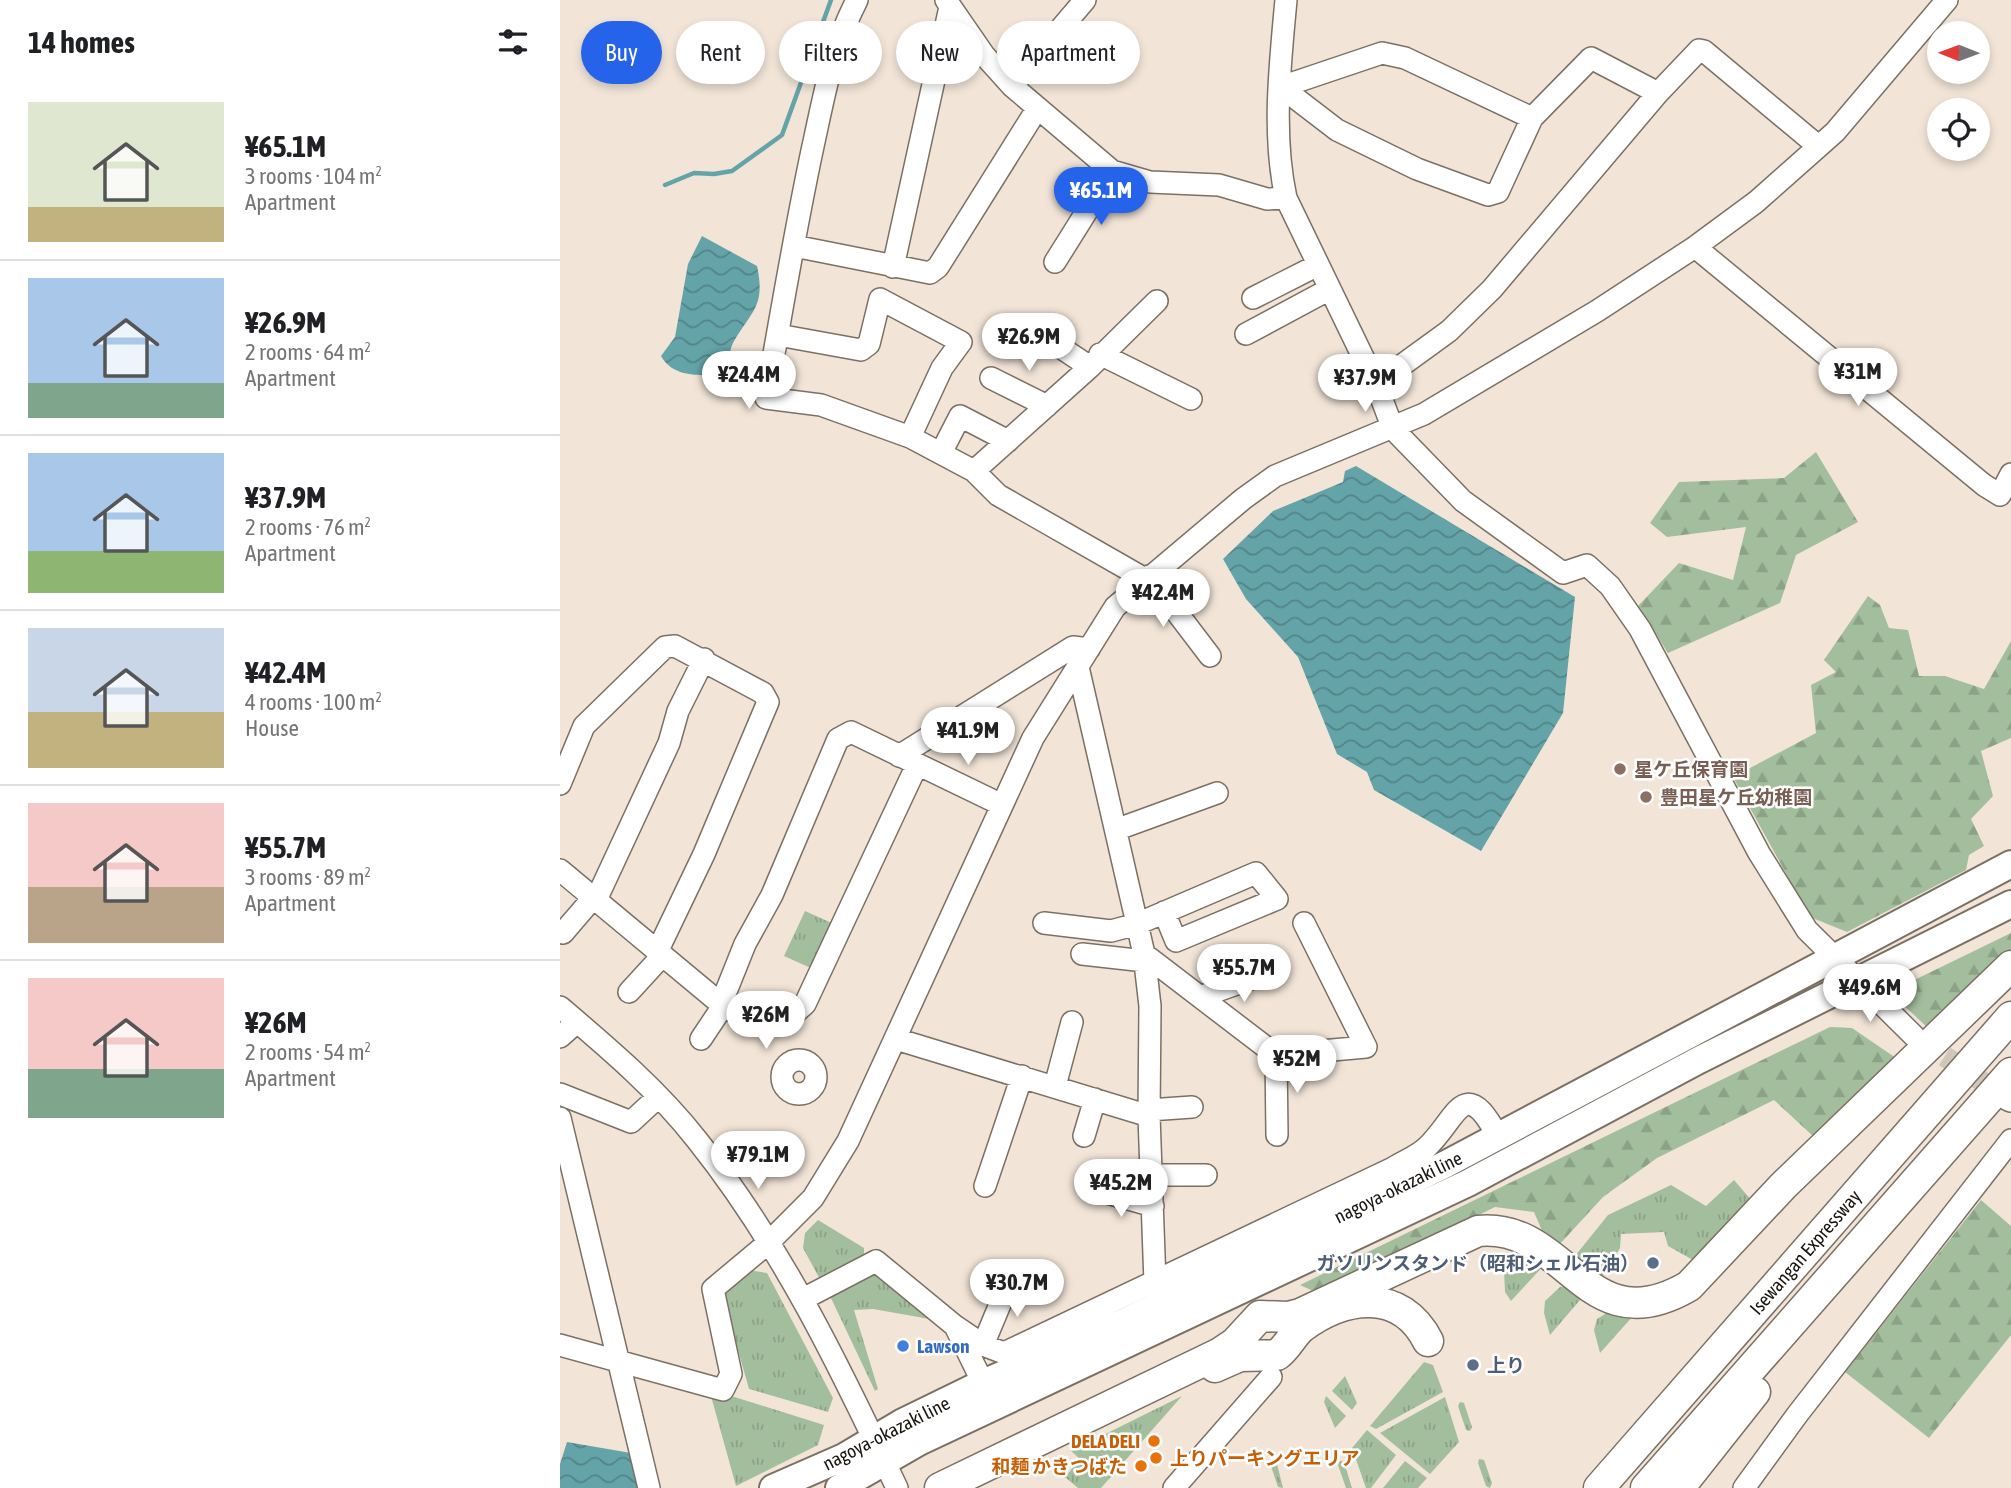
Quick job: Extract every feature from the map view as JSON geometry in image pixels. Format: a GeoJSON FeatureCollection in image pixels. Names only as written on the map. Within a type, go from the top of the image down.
{"type":"FeatureCollection","features":[{"type":"Feature","properties":{"kind":"highway"},"geometry":{"type":"LineString","coordinates":[[952,1487],[1230,1359],[1265,1366],[1277,1354],[1284,1329],[1300,1314],[1465,1235],[1490,1230],[1527,1238],[1591,1289],[1614,1300],[1639,1302],[1676,1293],[1689,1286],[1792,1176],[2011,966]]}},
{"type":"Feature","properties":{"kind":"highway","name":"Isewangan Expressway"},"geometry":{"type":"LineString","coordinates":[[1599,1488],[2011,1017]]}},
{"type":"Feature","properties":{"kind":"highway","name":"Isewangan Expressway"},"geometry":{"type":"LineString","coordinates":[[1646,1488],[1929,1167],[2010,1091]]}},
{"type":"Feature","properties":{"kind":"highway"},"geometry":{"type":"LineString","coordinates":[[1679,1488],[1929,1167]]}},
{"type":"Feature","properties":{"kind":"highway"},"geometry":{"type":"LineString","coordinates":[[1284,1329],[1349,1305],[1373,1301],[1396,1306],[1407,1313],[1415,1320],[1428,1341]]}},
{"type":"Feature","properties":{"kind":"highway"},"geometry":{"type":"LineString","coordinates":[[952,1487],[1220,1353],[1236,1343],[1250,1325],[1266,1314],[1284,1329]]}},
{"type":"Feature","properties":{"kind":"main road","name":"nagoya-okazaki line"},"geometry":{"type":"LineString","coordinates":[[773,1488],[844,1457],[874,1438],[983,1383],[1126,1321],[1498,1137],[2011,864]]}},
{"type":"Feature","properties":{"kind":"main road","name":"nagoya-okazaki line"},"geometry":{"type":"LineString","coordinates":[[839,1488],[885,1464],[919,1442],[1468,1183],[1856,981],[2011,904]]}},
{"type":"Feature","properties":{"kind":"street"},"geometry":{"type":"LineString","coordinates":[[857,0],[834,52],[797,220],[766,398],[821,405],[910,437],[974,471],[998,495],[1147,578],[1210,656]]}},
{"type":"Feature","properties":{"kind":"street"},"geometry":{"type":"LineString","coordinates":[[1012,86],[1085,0]]}},
{"type":"Feature","properties":{"kind":"street"},"geometry":{"type":"LineString","coordinates":[[1286,0],[1279,73],[1279,166],[1286,198],[1316,266],[1376,384],[1393,429],[1444,484],[1485,517],[1563,573],[1587,565],[1610,586],[1640,629],[1759,853],[1807,930],[1833,959],[1914,1036]]}},
{"type":"Feature","properties":{"kind":"street"},"geometry":{"type":"LineString","coordinates":[[560,1345],[723,1390],[732,1374],[713,1289],[768,1243],[820,1186],[848,1141],[1033,738],[1115,607],[1147,578],[1275,476],[1304,462],[1393,429],[1498,371],[1695,247],[1756,202],[1850,115],[1947,0]]}},
{"type":"Feature","properties":{"kind":"street"},"geometry":{"type":"LineString","coordinates":[[893,267],[948,3]]}},
{"type":"Feature","properties":{"kind":"street"},"geometry":{"type":"LineString","coordinates":[[948,3],[984,55],[1012,86],[1112,171],[1150,182],[1219,185],[1266,199],[1286,198]]}},
{"type":"Feature","properties":{"kind":"street"},"geometry":{"type":"LineString","coordinates":[[1376,384],[1448,331],[1492,289],[1658,93],[1699,50],[1704,51],[1818,146]]}},
{"type":"Feature","properties":{"kind":"street"},"geometry":{"type":"LineString","coordinates":[[1281,87],[1382,53],[1405,58],[1532,118]]}},
{"type":"Feature","properties":{"kind":"street"},"geometry":{"type":"LineString","coordinates":[[1281,87],[1337,130],[1417,169],[1488,195],[1498,192],[1532,118],[1591,58],[1658,93]]}},
{"type":"Feature","properties":{"kind":"street"},"geometry":{"type":"LineString","coordinates":[[794,246],[930,274],[1037,109]]}},
{"type":"Feature","properties":{"kind":"street"},"geometry":{"type":"LineString","coordinates":[[1055,262],[1112,171]]}},
{"type":"Feature","properties":{"kind":"street"},"geometry":{"type":"LineString","coordinates":[[1695,247],[1984,485],[2000,495],[2011,474]]}},
{"type":"Feature","properties":{"kind":"street"},"geometry":{"type":"LineString","coordinates":[[1253,298],[1316,266]]}},
{"type":"Feature","properties":{"kind":"street"},"geometry":{"type":"LineString","coordinates":[[1246,334],[1328,290]]}},
{"type":"Feature","properties":{"kind":"street"},"geometry":{"type":"LineString","coordinates":[[778,335],[861,349],[869,344],[880,299],[961,342],[942,368],[910,437]]}},
{"type":"Feature","properties":{"kind":"street"},"geometry":{"type":"LineString","coordinates":[[974,471],[1047,406],[1157,300]]}},
{"type":"Feature","properties":{"kind":"street"},"geometry":{"type":"LineString","coordinates":[[1051,341],[1191,399]]}},
{"type":"Feature","properties":{"kind":"street"},"geometry":{"type":"LineString","coordinates":[[991,378],[1047,406]]}},
{"type":"Feature","properties":{"kind":"street"},"geometry":{"type":"LineString","coordinates":[[941,453],[960,416],[1007,441]]}},
{"type":"Feature","properties":{"kind":"street"},"geometry":{"type":"LineString","coordinates":[[560,784],[584,726],[665,647],[675,646],[704,660],[763,692],[768,702],[659,954],[629,992]]}},
{"type":"Feature","properties":{"kind":"street"},"geometry":{"type":"LineString","coordinates":[[560,870],[722,1005],[758,1025],[778,1025],[794,1016],[806,1004],[908,761],[1073,647],[1083,658],[1144,958],[1150,1006],[1149,1113],[1155,1283]]}},
{"type":"Feature","properties":{"kind":"street"},"geometry":{"type":"LineString","coordinates":[[563,933],[595,899],[669,743],[678,711],[704,660]]}},
{"type":"Feature","properties":{"kind":"street"},"geometry":{"type":"LineString","coordinates":[[701,1039],[722,1005],[745,944],[762,917],[838,739],[851,732],[1002,805]]}},
{"type":"Feature","properties":{"kind":"street"},"geometry":{"type":"LineString","coordinates":[[1118,829],[1217,793]]}},
{"type":"Feature","properties":{"kind":"street"},"geometry":{"type":"LineString","coordinates":[[1044,923],[1111,932],[1137,924],[1256,873],[1277,899],[1176,941],[1164,912]]}},
{"type":"Feature","properties":{"kind":"street"},"geometry":{"type":"LineString","coordinates":[[1082,954],[1144,958],[1276,1055],[1366,1047],[1304,923]]}},
{"type":"Feature","properties":{"kind":"street"},"geometry":{"type":"LineString","coordinates":[[1200,997],[1273,971]]}},
{"type":"Feature","properties":{"kind":"street"},"geometry":{"type":"LineString","coordinates":[[560,1007],[658,1097],[697,1139],[805,1298],[897,1488]]}},
{"type":"Feature","properties":{"kind":"street"},"geometry":{"type":"LineString","coordinates":[[560,1037],[577,1022]]}},
{"type":"Feature","properties":{"kind":"street"},"geometry":{"type":"LineString","coordinates":[[1055,1086],[1072,1022]]}},
{"type":"Feature","properties":{"kind":"street"},"geometry":{"type":"LineString","coordinates":[[778,1025],[792,1061]]}},
{"type":"Feature","properties":{"kind":"street"},"geometry":{"type":"LineString","coordinates":[[896,1039],[1149,1113],[1192,1107]]}},
{"type":"Feature","properties":{"kind":"street"},"geometry":{"type":"LineString","coordinates":[[1276,1055],[1277,1135]]}},
{"type":"Feature","properties":{"kind":"street"},"geometry":{"type":"LineString","coordinates":[[985,1186],[1022,1076]]}},
{"type":"Feature","properties":{"kind":"street"},"geometry":{"type":"LineString","coordinates":[[560,1094],[631,1122],[658,1097]]}},
{"type":"Feature","properties":{"kind":"street"},"geometry":{"type":"LineString","coordinates":[[1084,1136],[1095,1099]]}},
{"type":"Feature","properties":{"kind":"street"},"geometry":{"type":"LineString","coordinates":[[805,1298],[876,1261],[955,1326],[983,1345],[1004,1353],[1393,1168],[1427,1148],[1455,1109],[1464,1105],[1475,1106],[1485,1113],[1498,1137]]}},
{"type":"Feature","properties":{"kind":"street"},"geometry":{"type":"LineString","coordinates":[[560,1118],[649,1488]]}},
{"type":"Feature","properties":{"kind":"street"},"geometry":{"type":"LineString","coordinates":[[1744,1488],[1797,1415],[2011,1140]]}},
{"type":"Feature","properties":{"kind":"street"},"geometry":{"type":"LineString","coordinates":[[1153,1175],[1206,1175]]}},
{"type":"Feature","properties":{"kind":"street"},"geometry":{"type":"LineString","coordinates":[[1100,1191],[1153,1206]]}},
{"type":"Feature","properties":{"kind":"street"},"geometry":{"type":"LineString","coordinates":[[983,1345],[1011,1278]]}},
{"type":"Feature","properties":{"kind":"street"},"geometry":{"type":"LineString","coordinates":[[1174,1488],[1265,1366],[1248,1338],[1250,1325]]}},
{"type":"Feature","properties":{"kind":"street"},"geometry":{"type":"LineString","coordinates":[[955,1326],[983,1383]]}},
{"type":"Feature","properties":{"kind":"green space"},"geometry":{"type":"Polygon","coordinates":[[[1816,452],[1858,522],[1796,555],[1780,603],[1668,653],[1638,606],[1679,563],[1733,580],[1746,527],[1667,537],[1650,523],[1679,482],[1784,478],[1816,452]]]}},
{"type":"Feature","properties":{"kind":"green space"},"geometry":{"type":"Polygon","coordinates":[[[1868,596],[1880,605],[1889,628],[1908,630],[1919,676],[1945,676],[1984,689],[2011,641],[2011,738],[1981,751],[1993,796],[1971,819],[1984,846],[1969,855],[1966,870],[1847,932],[1810,917],[1733,777],[1816,733],[1811,685],[1836,672],[1824,660],[1868,596]]]}},
{"type":"Feature","properties":{"kind":"green space"},"geometry":{"type":"Polygon","coordinates":[[[805,911],[834,924],[813,969],[784,956],[805,911]]]}},
{"type":"Feature","properties":{"kind":"green space"},"geometry":{"type":"Polygon","coordinates":[[[2011,933],[2011,951],[1929,1029],[1897,999],[1900,987],[2011,933]]]}},
{"type":"Feature","properties":{"kind":"green space"},"geometry":{"type":"Polygon","coordinates":[[[1830,1027],[1852,1028],[1896,1058],[1814,1137],[1774,1100],[1657,1158],[1603,1197],[1558,1246],[1543,1233],[1534,1212],[1495,1207],[1320,1294],[1300,1285],[1830,1027]]]}},
{"type":"Feature","properties":{"kind":"green space"},"geometry":{"type":"Polygon","coordinates":[[[1734,1180],[1753,1202],[1700,1264],[1668,1246],[1664,1232],[1621,1234],[1620,1248],[1598,1284],[1571,1261],[1608,1215],[1671,1185],[1706,1206],[1734,1180]]]}},
{"type":"Feature","properties":{"kind":"green space"},"geometry":{"type":"Polygon","coordinates":[[[1981,1200],[2011,1226],[2011,1335],[1929,1438],[1845,1372],[1981,1200]]]}},
{"type":"Feature","properties":{"kind":"green space"},"geometry":{"type":"Polygon","coordinates":[[[818,1220],[864,1248],[864,1259],[822,1283],[803,1248],[805,1233],[818,1220]]]}},
{"type":"Feature","properties":{"kind":"green space"},"geometry":{"type":"Polygon","coordinates":[[[1524,1256],[1546,1263],[1511,1301],[1505,1292],[1504,1270],[1524,1256]]]}},
{"type":"Feature","properties":{"kind":"green space"},"geometry":{"type":"Polygon","coordinates":[[[749,1270],[767,1273],[833,1398],[828,1412],[749,1389],[721,1290],[749,1270]]]}},
{"type":"Feature","properties":{"kind":"green space"},"geometry":{"type":"Polygon","coordinates":[[[873,1271],[941,1321],[873,1309],[854,1310],[878,1389],[875,1391],[830,1296],[873,1271]]]}},
{"type":"Feature","properties":{"kind":"green space"},"geometry":{"type":"Polygon","coordinates":[[[1570,1286],[1586,1293],[1550,1335],[1544,1313],[1545,1301],[1560,1287],[1570,1286]]]}},
{"type":"Feature","properties":{"kind":"green space"},"geometry":{"type":"Polygon","coordinates":[[[1616,1307],[1633,1316],[1600,1353],[1594,1330],[1597,1319],[1616,1307]]]}},
{"type":"Feature","properties":{"kind":"green space"},"geometry":{"type":"Polygon","coordinates":[[[1424,1362],[1433,1365],[1443,1392],[1376,1429],[1370,1426],[1424,1362]]]}},
{"type":"Feature","properties":{"kind":"green space"},"geometry":{"type":"Polygon","coordinates":[[[1345,1376],[1357,1403],[1352,1410],[1332,1391],[1345,1376]]]}},
{"type":"Feature","properties":{"kind":"green space"},"geometry":{"type":"Polygon","coordinates":[[[709,1389],[824,1425],[818,1445],[736,1486],[709,1389]]]}},
{"type":"Feature","properties":{"kind":"green space"},"geometry":{"type":"Polygon","coordinates":[[[1182,1396],[1101,1488],[1078,1488],[1065,1477],[1080,1459],[1071,1451],[1182,1396]]]}},
{"type":"Feature","properties":{"kind":"green space"},"geometry":{"type":"Polygon","coordinates":[[[1326,1396],[1346,1416],[1335,1428],[1324,1402],[1326,1396]]]}},
{"type":"Feature","properties":{"kind":"green space"},"geometry":{"type":"Polygon","coordinates":[[[1445,1397],[1459,1442],[1430,1474],[1380,1433],[1445,1397]]]}},
{"type":"Feature","properties":{"kind":"green space"},"geometry":{"type":"Polygon","coordinates":[[[1460,1402],[1464,1403],[1472,1427],[1470,1431],[1466,1430],[1458,1406],[1460,1402]]]}},
{"type":"Feature","properties":{"kind":"green space"},"geometry":{"type":"Polygon","coordinates":[[[1367,1430],[1396,1455],[1371,1488],[1366,1488],[1352,1448],[1367,1430]]]}},
{"type":"Feature","properties":{"kind":"green space"},"geometry":{"type":"Polygon","coordinates":[[[1272,1459],[1276,1460],[1283,1488],[1278,1487],[1270,1463],[1272,1459]]]}},
{"type":"Feature","properties":{"kind":"green space"},"geometry":{"type":"Polygon","coordinates":[[[1479,1459],[1484,1460],[1492,1483],[1490,1488],[1486,1486],[1479,1459]]]}},
{"type":"Feature","properties":{"kind":"green space"},"geometry":{"type":"Polygon","coordinates":[[[1340,1461],[1344,1462],[1352,1488],[1346,1488],[1338,1465],[1340,1461]]]}},
{"type":"Feature","properties":{"kind":"green space"},"geometry":{"type":"Polygon","coordinates":[[[1405,1461],[1427,1478],[1418,1488],[1383,1488],[1405,1461]]]}},
{"type":"Feature","properties":{"kind":"water"},"geometry":{"type":"Polygon","coordinates":[[[702,236],[757,266],[760,291],[758,300],[733,343],[724,374],[698,375],[680,372],[666,363],[661,356],[675,337],[688,264],[702,236]]]}},
{"type":"Feature","properties":{"kind":"water"},"geometry":{"type":"Polygon","coordinates":[[[1356,466],[1575,597],[1563,713],[1481,851],[1374,790],[1367,772],[1337,754],[1298,657],[1246,599],[1223,559],[1273,511],[1343,482],[1345,471],[1356,466]]]}},
{"type":"Feature","properties":{"kind":"water"},"geometry":{"type":"Polygon","coordinates":[[[567,1442],[631,1453],[639,1488],[560,1488],[560,1464],[567,1442]]]}},
{"type":"Feature","properties":{"kind":"waterway"},"geometry":{"type":"LineString","coordinates":[[665,185],[694,173],[732,171],[782,135],[831,0]]}},
{"type":"Feature","properties":{"kind":"tunnel"},"geometry":{"type":"LineString","coordinates":[[1919,1039],[2005,1097]]}},
{"type":"Feature","properties":{"kind":"place","name":"星ケ丘保育園"},"geometry":{"type":"Point","coordinates":[1620,769]}},
{"type":"Feature","properties":{"kind":"place","name":"豊田星ケ丘幼稚園"},"geometry":{"type":"Point","coordinates":[1646,797]}},
{"type":"Feature","properties":{"kind":"place","name":"ガソリンスタンド（昭和シェル石油）"},"geometry":{"type":"Point","coordinates":[1653,1263]}},
{"type":"Feature","properties":{"kind":"place","name":"Lawson"},"geometry":{"type":"Point","coordinates":[903,1346]}},
{"type":"Feature","properties":{"kind":"place","name":"上り"},"geometry":{"type":"Point","coordinates":[1473,1365]}},
{"type":"Feature","properties":{"kind":"place","name":"DELA DELI"},"geometry":{"type":"Point","coordinates":[1154,1441]}},
{"type":"Feature","properties":{"kind":"place","name":"上りパーキングエリア"},"geometry":{"type":"Point","coordinates":[1156,1458]}},
{"type":"Feature","properties":{"kind":"place","name":"和麺 かきつばた"},"geometry":{"type":"Point","coordinates":[1141,1466]}}]}
